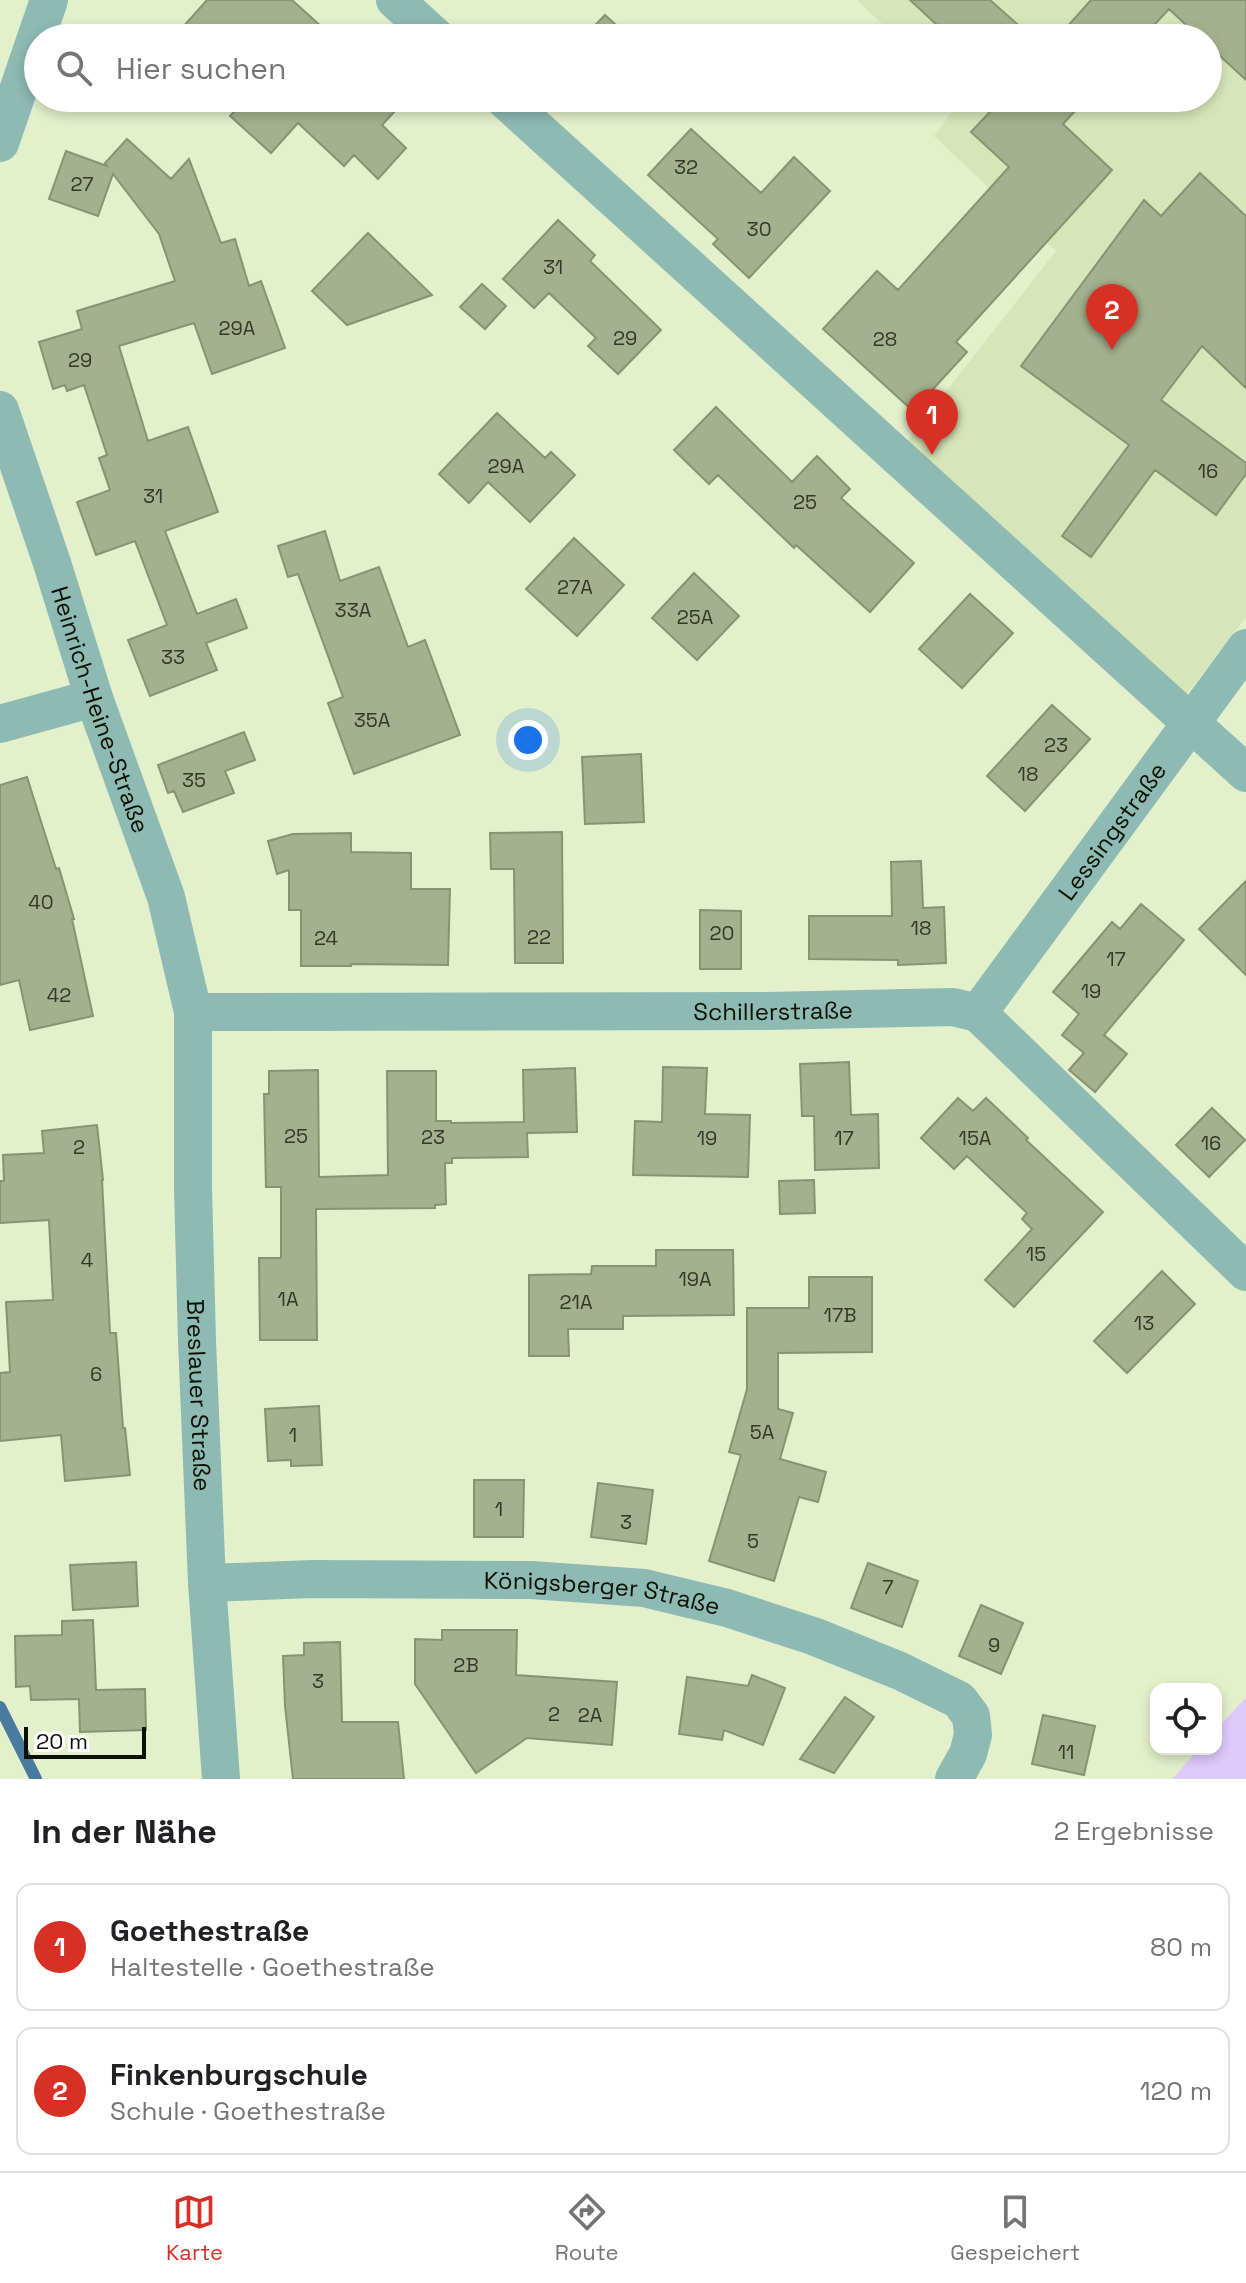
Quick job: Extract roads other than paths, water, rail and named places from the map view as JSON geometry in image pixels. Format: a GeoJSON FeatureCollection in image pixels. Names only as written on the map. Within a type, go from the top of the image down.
{"type":"FeatureCollection","features":[{"type":"Feature","properties":{"kind":"street"},"geometry":{"type":"LineString","coordinates":[[41,24],[49,0]]}},
{"type":"Feature","properties":{"kind":"street"},"geometry":{"type":"LineString","coordinates":[[0,143],[24,73]]}},
{"type":"Feature","properties":{"kind":"street"},"geometry":{"type":"LineString","coordinates":[[518,112],[1246,773]]}},
{"type":"Feature","properties":{"kind":"street","name":"Heinrich-Heine-Straße"},"geometry":{"type":"LineString","coordinates":[[0,410],[94,698],[166,897],[193,1012]]}},
{"type":"Feature","properties":{"kind":"street","name":"Lessingstraße"},"geometry":{"type":"LineString","coordinates":[[978,1013],[1246,648]]}},
{"type":"Feature","properties":{"kind":"street"},"geometry":{"type":"LineString","coordinates":[[0,724],[94,698]]}},
{"type":"Feature","properties":{"kind":"street","name":"Schillerstraße"},"geometry":{"type":"LineString","coordinates":[[193,1012],[767,1011],[953,1007],[978,1013]]}},
{"type":"Feature","properties":{"kind":"street","name":"Breslauer Straße"},"geometry":{"type":"LineString","coordinates":[[193,1012],[193,1203],[207,1583],[221,1779]]}},
{"type":"Feature","properties":{"kind":"street"},"geometry":{"type":"LineString","coordinates":[[978,1013],[1246,1272]]}},
{"type":"Feature","properties":{"kind":"street","name":"Königsberger Straße"},"geometry":{"type":"LineString","coordinates":[[207,1583],[313,1579],[531,1580],[644,1588],[727,1608],[813,1636],[900,1671],[959,1700],[971,1716],[973,1735],[968,1754],[954,1779]]}},
{"type":"Feature","properties":{"kind":"waterway"},"geometry":{"type":"LineString","coordinates":[[0,1707],[36,1779]]}},
{"type":"Feature","properties":{"kind":"place","name":"Finkenburgschule"},"geometry":{"type":"Point","coordinates":[1112,350]}},
{"type":"Feature","properties":{"kind":"place","name":"Goethestraße"},"geometry":{"type":"Point","coordinates":[932,455]}}]}
